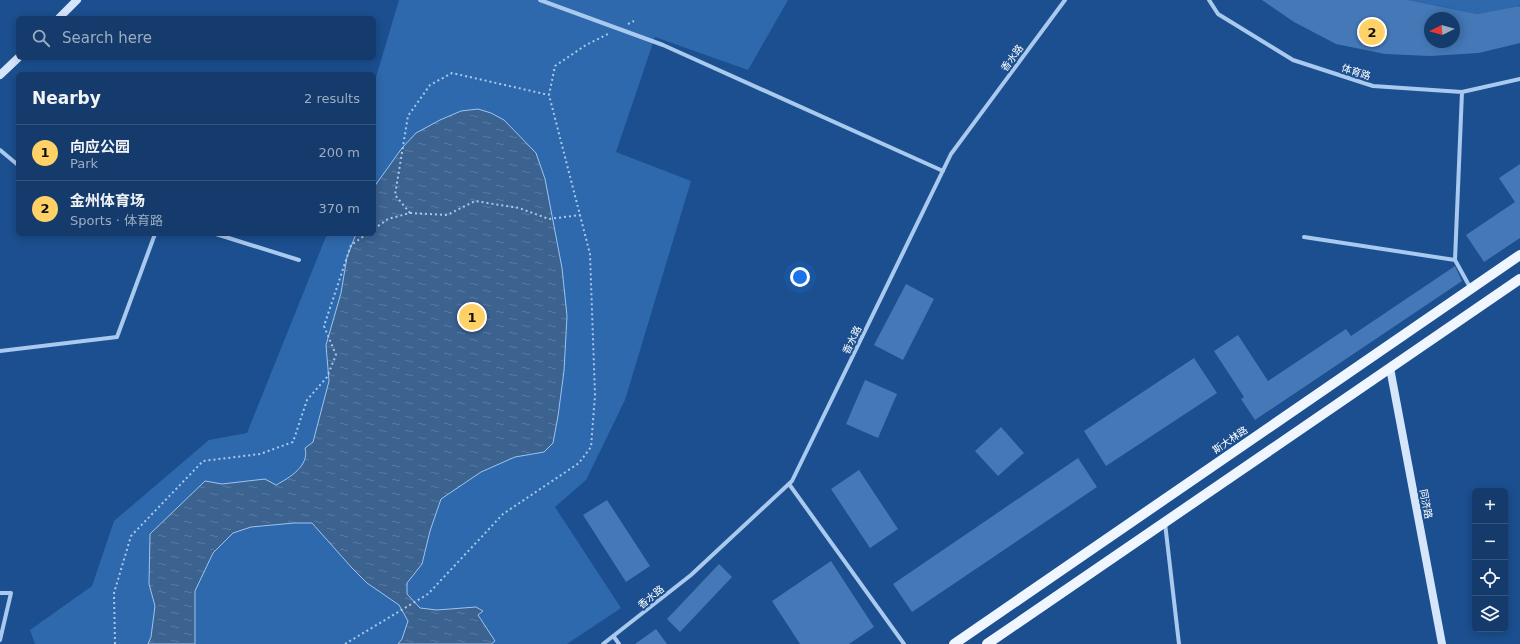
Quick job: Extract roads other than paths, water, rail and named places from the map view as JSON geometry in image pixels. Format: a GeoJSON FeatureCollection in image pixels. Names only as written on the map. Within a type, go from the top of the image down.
{"type":"FeatureCollection","features":[{"type":"Feature","properties":{"kind":"main road","name":"斯大林路"},"geometry":{"type":"LineString","coordinates":[[954,644],[1520,256]]}},
{"type":"Feature","properties":{"kind":"main road"},"geometry":{"type":"LineString","coordinates":[[987,644],[1520,278]]}},
{"type":"Feature","properties":{"kind":"street"},"geometry":{"type":"LineString","coordinates":[[61,16],[77,0]]}},
{"type":"Feature","properties":{"kind":"street"},"geometry":{"type":"LineString","coordinates":[[540,0],[662,45],[943,171]]}},
{"type":"Feature","properties":{"kind":"street","name":"香水路"},"geometry":{"type":"LineString","coordinates":[[603,644],[614,637],[691,575],[792,481],[951,154],[1065,0]]}},
{"type":"Feature","properties":{"kind":"street","name":"体育路"},"geometry":{"type":"LineString","coordinates":[[1208,0],[1218,14],[1293,60],[1373,86],[1462,92],[1520,79]]}},
{"type":"Feature","properties":{"kind":"street"},"geometry":{"type":"LineString","coordinates":[[0,75],[16,60]]}},
{"type":"Feature","properties":{"kind":"street"},"geometry":{"type":"LineString","coordinates":[[1462,92],[1455,260],[1471,289]]}},
{"type":"Feature","properties":{"kind":"street"},"geometry":{"type":"LineString","coordinates":[[0,150],[16,163]]}},
{"type":"Feature","properties":{"kind":"street"},"geometry":{"type":"LineString","coordinates":[[0,351],[117,337],[154,236]]}},
{"type":"Feature","properties":{"kind":"street"},"geometry":{"type":"LineString","coordinates":[[222,236],[299,260]]}},
{"type":"Feature","properties":{"kind":"street"},"geometry":{"type":"LineString","coordinates":[[1304,237],[1455,260]]}},
{"type":"Feature","properties":{"kind":"street","name":"同济路"},"geometry":{"type":"LineString","coordinates":[[1390,368],[1442,644]]}},
{"type":"Feature","properties":{"kind":"street"},"geometry":{"type":"LineString","coordinates":[[789,484],[904,644]]}},
{"type":"Feature","properties":{"kind":"street"},"geometry":{"type":"LineString","coordinates":[[1165,522],[1179,644]]}},
{"type":"Feature","properties":{"kind":"street"},"geometry":{"type":"LineString","coordinates":[[0,593],[11,593],[0,640]]}},
{"type":"Feature","properties":{"kind":"street"},"geometry":{"type":"LineString","coordinates":[[614,637],[619,644]]}},
{"type":"Feature","properties":{"kind":"water"},"geometry":{"type":"Polygon","coordinates":[[[478,109],[491,113],[504,120],[536,153],[545,179],[562,268],[567,316],[564,371],[553,443],[544,452],[515,457],[481,472],[441,499],[430,531],[422,564],[407,583],[407,594],[420,608],[437,610],[476,607],[483,611],[478,615],[495,641],[491,644],[398,644],[402,639],[408,621],[399,605],[367,583],[312,523],[294,523],[251,527],[233,533],[213,553],[195,591],[195,644],[148,644],[151,637],[155,606],[149,584],[150,534],[205,481],[222,484],[265,479],[276,485],[287,479],[301,466],[306,454],[305,448],[313,442],[329,381],[326,345],[341,293],[347,257],[355,236],[376,236],[376,184],[402,148],[416,133],[461,111],[478,109]]]}},
{"type":"Feature","properties":{"kind":"place","name":"金州体育场"},"geometry":{"type":"Point","coordinates":[1372,32]}},
{"type":"Feature","properties":{"kind":"place","name":"向应公园"},"geometry":{"type":"Point","coordinates":[472,317]}}]}
